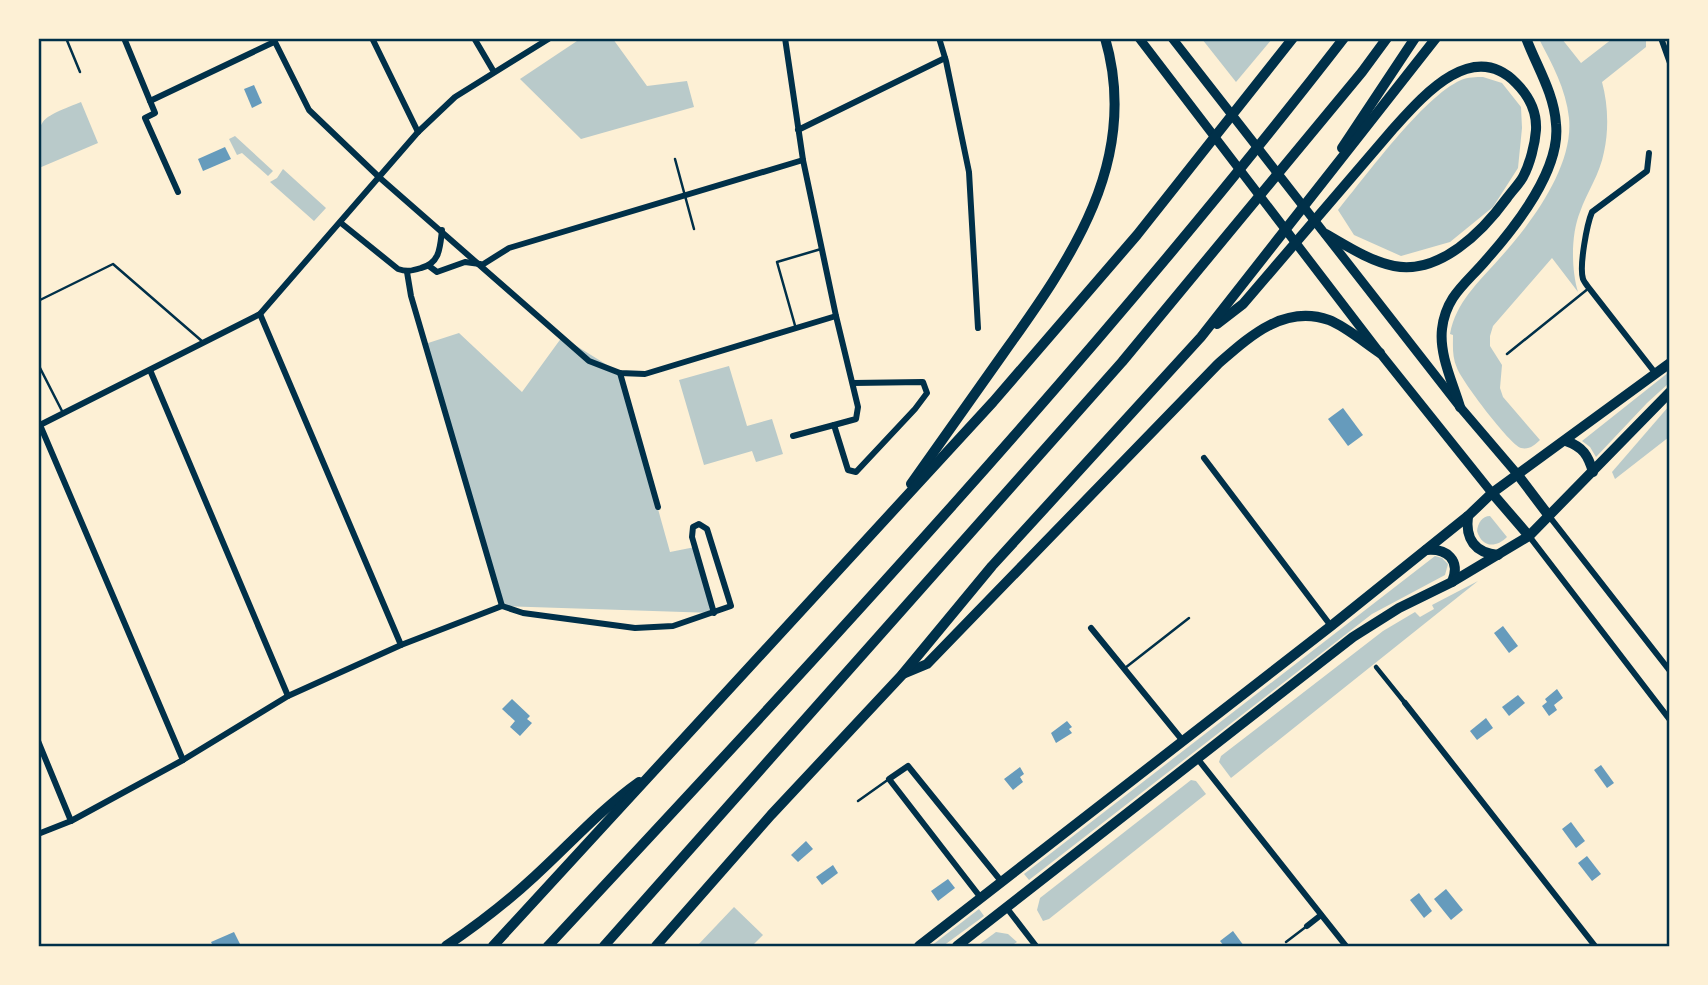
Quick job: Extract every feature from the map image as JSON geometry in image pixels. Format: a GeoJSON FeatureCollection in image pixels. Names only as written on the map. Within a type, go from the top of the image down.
{"type":"FeatureCollection","features":[{"type":"Feature","properties":{"kind":"highway"},"geometry":{"type":"LineString","coordinates":[[882,524],[1052,286],[1086,222],[1101,187],[1113,142],[1115,90],[1112,63],[1105,38]]}},
{"type":"Feature","properties":{"kind":"highway"},"geometry":{"type":"LineString","coordinates":[[493,947],[993,402],[1137,235],[1293,38]]}},
{"type":"Feature","properties":{"kind":"highway"},"geometry":{"type":"LineString","coordinates":[[548,947],[808,667],[983,473],[1253,155],[1344,38]]}},
{"type":"Feature","properties":{"kind":"highway"},"geometry":{"type":"LineString","coordinates":[[604,947],[1122,362],[1362,72],[1387,38]]}},
{"type":"Feature","properties":{"kind":"highway"},"geometry":{"type":"LineString","coordinates":[[1294,220],[1415,38]]}},
{"type":"Feature","properties":{"kind":"highway"},"geometry":{"type":"LineString","coordinates":[[656,947],[771,815],[901,676],[992,566],[1201,337],[1436,38]]}},
{"type":"Feature","properties":{"kind":"highway"},"geometry":{"type":"LineString","coordinates":[[1460,407],[1443,349],[1445,314],[1451,299],[1487,259],[1526,208],[1544,177],[1555,147],[1557,126],[1553,102],[1526,38]]}},
{"type":"Feature","properties":{"kind":"highway"},"geometry":{"type":"LineString","coordinates":[[1201,337],[1243,304],[1393,129],[1419,100],[1440,82],[1460,71],[1476,67],[1490,68],[1508,75],[1523,90],[1531,102],[1536,130],[1523,177],[1493,217],[1467,244],[1434,261],[1395,267],[1368,257],[1326,234]]}},
{"type":"Feature","properties":{"kind":"highway"},"geometry":{"type":"LineString","coordinates":[[901,676],[927,664],[1218,364],[1254,333],[1274,322],[1294,317],[1329,320],[1380,353]]}},
{"type":"Feature","properties":{"kind":"highway"},"geometry":{"type":"LineString","coordinates":[[446,947],[535,876],[613,801],[656,771]]}},
{"type":"Feature","properties":{"kind":"main road"},"geometry":{"type":"LineString","coordinates":[[1139,38],[1380,353],[1529,536]]}},
{"type":"Feature","properties":{"kind":"main road"},"geometry":{"type":"LineString","coordinates":[[1172,38],[1460,407],[1549,516]]}},
{"type":"Feature","properties":{"kind":"main road"},"geometry":{"type":"LineString","coordinates":[[919,947],[1331,626],[1468,516],[1492,493],[1670,363]]}},
{"type":"Feature","properties":{"kind":"main road"},"geometry":{"type":"LineString","coordinates":[[957,947],[1373,623],[1452,582],[1529,536],[1670,392]]}},
{"type":"Feature","properties":{"kind":"main road"},"geometry":{"type":"LineString","coordinates":[[1566,441],[1578,445],[1585,452],[1593,472]]}},
{"type":"Feature","properties":{"kind":"main road"},"geometry":{"type":"LineString","coordinates":[[1468,516],[1469,536],[1476,547],[1485,554],[1497,555]]}},
{"type":"Feature","properties":{"kind":"main road"},"geometry":{"type":"LineString","coordinates":[[1426,550],[1441,550],[1455,562],[1456,573],[1452,582]]}},
{"type":"Feature","properties":{"kind":"street"},"geometry":{"type":"LineString","coordinates":[[124,38],[155,113],[145,118],[178,192]]}},
{"type":"Feature","properties":{"kind":"street"},"geometry":{"type":"LineString","coordinates":[[372,38],[418,132]]}},
{"type":"Feature","properties":{"kind":"street"},"geometry":{"type":"LineString","coordinates":[[474,38],[494,72]]}},
{"type":"Feature","properties":{"kind":"street"},"geometry":{"type":"LineString","coordinates":[[183,760],[39,425],[260,314],[418,132],[455,97],[550,38]]}},
{"type":"Feature","properties":{"kind":"street"},"geometry":{"type":"LineString","coordinates":[[785,38],[803,160],[858,407],[856,419],[793,436]]}},
{"type":"Feature","properties":{"kind":"street"},"geometry":{"type":"LineString","coordinates":[[939,38],[946,59],[969,172],[978,328]]}},
{"type":"Feature","properties":{"kind":"street"},"geometry":{"type":"LineString","coordinates":[[1661,38],[1670,62]]}},
{"type":"Feature","properties":{"kind":"street"},"geometry":{"type":"LineString","coordinates":[[150,100],[274,40],[309,110],[380,178],[589,361],[620,373],[645,374],[836,316]]}},
{"type":"Feature","properties":{"kind":"street"},"geometry":{"type":"LineString","coordinates":[[798,130],[946,59]]}},
{"type":"Feature","properties":{"kind":"street"},"geometry":{"type":"LineString","coordinates":[[1649,153],[1647,171],[1592,212],[1588,221],[1582,270],[1583,279],[1589,288],[1656,373]]}},
{"type":"Feature","properties":{"kind":"street"},"geometry":{"type":"LineString","coordinates":[[429,266],[436,272],[465,262],[482,265],[509,247],[803,160]]}},
{"type":"Feature","properties":{"kind":"street"},"geometry":{"type":"LineString","coordinates":[[341,223],[398,269],[407,272],[429,266],[439,253],[442,230]]}},
{"type":"Feature","properties":{"kind":"street"},"geometry":{"type":"LineString","coordinates":[[407,272],[411,296],[502,606]]}},
{"type":"Feature","properties":{"kind":"street"},"geometry":{"type":"LineString","coordinates":[[260,314],[401,645]]}},
{"type":"Feature","properties":{"kind":"street"},"geometry":{"type":"LineString","coordinates":[[150,370],[288,696]]}},
{"type":"Feature","properties":{"kind":"street"},"geometry":{"type":"LineString","coordinates":[[620,373],[657,507]]}},
{"type":"Feature","properties":{"kind":"street"},"geometry":{"type":"LineString","coordinates":[[834,425],[848,470],[856,472],[927,393],[923,382],[853,383]]}},
{"type":"Feature","properties":{"kind":"street"},"geometry":{"type":"LineString","coordinates":[[1204,458],[1331,626]]}},
{"type":"Feature","properties":{"kind":"street"},"geometry":{"type":"LineString","coordinates":[[1549,516],[1670,671]]}},
{"type":"Feature","properties":{"kind":"street"},"geometry":{"type":"LineString","coordinates":[[38,834],[71,821],[183,760],[288,696],[401,645],[502,606],[523,613],[635,628],[673,626],[714,613],[731,606],[707,529],[699,524],[693,527],[692,537],[714,613]]}},
{"type":"Feature","properties":{"kind":"street"},"geometry":{"type":"LineString","coordinates":[[1529,536],[1670,720]]}},
{"type":"Feature","properties":{"kind":"street"},"geometry":{"type":"LineString","coordinates":[[1091,628],[1183,741]]}},
{"type":"Feature","properties":{"kind":"street"},"geometry":{"type":"LineString","coordinates":[[1376,667],[1595,947]]}},
{"type":"Feature","properties":{"kind":"street"},"geometry":{"type":"LineString","coordinates":[[38,741],[71,821]]}},
{"type":"Feature","properties":{"kind":"street"},"geometry":{"type":"LineString","coordinates":[[1197,758],[1346,947]]}},
{"type":"Feature","properties":{"kind":"street"},"geometry":{"type":"LineString","coordinates":[[981,898],[889,779],[908,765],[1001,881]]}},
{"type":"Feature","properties":{"kind":"street"},"geometry":{"type":"LineString","coordinates":[[1006,907],[1037,947]]}},
{"type":"Feature","properties":{"kind":"street"},"geometry":{"type":"LineString","coordinates":[[1307,926],[1321,915]]}},
{"type":"Feature","properties":{"kind":"lane"},"geometry":{"type":"LineString","coordinates":[[66,38],[80,72]]}},
{"type":"Feature","properties":{"kind":"lane"},"geometry":{"type":"LineString","coordinates":[[675,159],[694,229]]}},
{"type":"Feature","properties":{"kind":"lane"},"geometry":{"type":"LineString","coordinates":[[796,328],[777,262],[822,249]]}},
{"type":"Feature","properties":{"kind":"lane"},"geometry":{"type":"LineString","coordinates":[[38,301],[113,264],[203,342]]}},
{"type":"Feature","properties":{"kind":"lane"},"geometry":{"type":"LineString","coordinates":[[1507,354],[1589,288]]}},
{"type":"Feature","properties":{"kind":"lane"},"geometry":{"type":"LineString","coordinates":[[38,364],[63,413]]}},
{"type":"Feature","properties":{"kind":"lane"},"geometry":{"type":"LineString","coordinates":[[1125,668],[1189,618]]}},
{"type":"Feature","properties":{"kind":"lane"},"geometry":{"type":"LineString","coordinates":[[858,801],[889,779]]}},
{"type":"Feature","properties":{"kind":"lane"},"geometry":{"type":"LineString","coordinates":[[1286,942],[1307,926]]}},
{"type":"Feature","properties":{"kind":"shaded area"},"geometry":{"type":"Polygon","coordinates":[[[580,39],[613,39],[647,86],[687,81],[694,107],[581,139],[520,79],[580,39]]]}},
{"type":"Feature","properties":{"kind":"shaded area"},"geometry":{"type":"Polygon","coordinates":[[[1202,39],[1272,39],[1236,82],[1202,39]]]}},
{"type":"Feature","properties":{"kind":"shaded area"},"geometry":{"type":"Polygon","coordinates":[[[1539,39],[1562,39],[1581,63],[1612,39],[1646,39],[1646,47],[1602,82],[1607,108],[1607,134],[1600,168],[1583,205],[1575,231],[1573,262],[1578,292],[1552,258],[1493,326],[1490,346],[1502,365],[1500,388],[1503,397],[1540,440],[1532,447],[1521,448],[1486,411],[1460,375],[1455,364],[1453,335],[1450,334],[1457,312],[1469,294],[1524,230],[1548,194],[1565,156],[1569,118],[1565,97],[1539,39]]]}},
{"type":"Feature","properties":{"kind":"shaded area"},"geometry":{"type":"Polygon","coordinates":[[[1483,77],[1502,83],[1521,107],[1518,168],[1493,207],[1450,242],[1401,256],[1354,235],[1338,210],[1379,158],[1446,89],[1464,79],[1483,77]]]}},
{"type":"Feature","properties":{"kind":"shaded area"},"geometry":{"type":"Polygon","coordinates":[[[81,102],[98,143],[39,168],[39,130],[42,123],[54,113],[81,102]]]}},
{"type":"Feature","properties":{"kind":"shaded area"},"geometry":{"type":"Polygon","coordinates":[[[235,136],[273,171],[268,176],[242,153],[237,155],[229,139],[235,136]]]}},
{"type":"Feature","properties":{"kind":"shaded area"},"geometry":{"type":"Polygon","coordinates":[[[283,169],[326,208],[314,221],[270,182],[277,178],[283,169]]]}},
{"type":"Feature","properties":{"kind":"shaded area"},"geometry":{"type":"Polygon","coordinates":[[[459,333],[522,392],[562,337],[620,373],[670,552],[695,547],[714,613],[502,606],[425,344],[459,333]]]}},
{"type":"Feature","properties":{"kind":"shaded area"},"geometry":{"type":"Polygon","coordinates":[[[729,366],[747,426],[772,419],[783,454],[756,462],[752,451],[704,465],[679,380],[729,366]]]}},
{"type":"Feature","properties":{"kind":"shaded area"},"geometry":{"type":"Polygon","coordinates":[[[1669,372],[1669,383],[1596,457],[1582,441],[1669,372]]]}},
{"type":"Feature","properties":{"kind":"shaded area"},"geometry":{"type":"Polygon","coordinates":[[[1669,406],[1669,437],[1615,479],[1612,472],[1669,406]]]}},
{"type":"Feature","properties":{"kind":"shaded area"},"geometry":{"type":"Polygon","coordinates":[[[1490,516],[1507,537],[1490,545],[1482,541],[1477,531],[1481,520],[1490,516]]]}},
{"type":"Feature","properties":{"kind":"shaded area"},"geometry":{"type":"Polygon","coordinates":[[[1435,556],[1448,564],[1445,575],[1372,614],[1029,880],[1024,874],[1435,556]]]}},
{"type":"Feature","properties":{"kind":"shaded area"},"geometry":{"type":"Polygon","coordinates":[[[1478,581],[1231,778],[1219,762],[1221,756],[1383,631],[1415,612],[1420,617],[1434,609],[1432,605],[1478,581]]]}},
{"type":"Feature","properties":{"kind":"shaded area"},"geometry":{"type":"Polygon","coordinates":[[[1191,780],[1196,781],[1206,794],[1049,919],[1043,921],[1037,910],[1040,898],[1191,780]]]}},
{"type":"Feature","properties":{"kind":"shaded area"},"geometry":{"type":"Polygon","coordinates":[[[734,907],[763,935],[752,946],[697,946],[734,907]]]}},
{"type":"Feature","properties":{"kind":"shaded area"},"geometry":{"type":"Polygon","coordinates":[[[979,909],[984,916],[943,946],[931,946],[979,909]]]}},
{"type":"Feature","properties":{"kind":"shaded area"},"geometry":{"type":"Polygon","coordinates":[[[996,932],[1008,934],[1017,942],[1011,946],[977,946],[996,932]]]}},
{"type":"Feature","properties":{"kind":"water"},"geometry":{"type":"Polygon","coordinates":[[[254,85],[262,103],[252,108],[244,89],[254,85]]]}},
{"type":"Feature","properties":{"kind":"water"},"geometry":{"type":"Polygon","coordinates":[[[225,147],[231,159],[203,171],[198,159],[225,147]]]}},
{"type":"Feature","properties":{"kind":"water"},"geometry":{"type":"Polygon","coordinates":[[[1343,408],[1363,435],[1348,446],[1328,419],[1343,408]]]}},
{"type":"Feature","properties":{"kind":"water"},"geometry":{"type":"Polygon","coordinates":[[[1503,626],[1518,646],[1509,653],[1494,633],[1503,626]]]}},
{"type":"Feature","properties":{"kind":"water"},"geometry":{"type":"Polygon","coordinates":[[[1557,689],[1563,698],[1554,705],[1557,710],[1549,716],[1542,706],[1547,702],[1545,699],[1557,689]]]}},
{"type":"Feature","properties":{"kind":"water"},"geometry":{"type":"Polygon","coordinates":[[[1518,695],[1525,703],[1509,716],[1502,707],[1518,695]]]}},
{"type":"Feature","properties":{"kind":"water"},"geometry":{"type":"Polygon","coordinates":[[[512,699],[530,716],[527,719],[532,723],[520,736],[510,727],[515,721],[502,709],[512,699]]]}},
{"type":"Feature","properties":{"kind":"water"},"geometry":{"type":"Polygon","coordinates":[[[1486,718],[1493,728],[1477,740],[1470,731],[1486,718]]]}},
{"type":"Feature","properties":{"kind":"water"},"geometry":{"type":"Polygon","coordinates":[[[1067,721],[1072,727],[1069,729],[1072,733],[1056,743],[1051,733],[1067,721]]]}},
{"type":"Feature","properties":{"kind":"water"},"geometry":{"type":"Polygon","coordinates":[[[1601,765],[1614,783],[1607,788],[1594,770],[1601,765]]]}},
{"type":"Feature","properties":{"kind":"water"},"geometry":{"type":"Polygon","coordinates":[[[1020,767],[1024,774],[1020,777],[1023,782],[1013,790],[1004,779],[1020,767]]]}},
{"type":"Feature","properties":{"kind":"water"},"geometry":{"type":"Polygon","coordinates":[[[1571,822],[1585,841],[1576,848],[1562,829],[1571,822]]]}},
{"type":"Feature","properties":{"kind":"water"},"geometry":{"type":"Polygon","coordinates":[[[806,841],[813,849],[798,862],[791,855],[806,841]]]}},
{"type":"Feature","properties":{"kind":"water"},"geometry":{"type":"Polygon","coordinates":[[[1587,856],[1601,874],[1592,881],[1578,863],[1587,856]]]}},
{"type":"Feature","properties":{"kind":"water"},"geometry":{"type":"Polygon","coordinates":[[[833,865],[838,873],[822,885],[816,877],[833,865]]]}},
{"type":"Feature","properties":{"kind":"water"},"geometry":{"type":"Polygon","coordinates":[[[948,879],[955,888],[938,901],[931,891],[948,879]]]}},
{"type":"Feature","properties":{"kind":"water"},"geometry":{"type":"Polygon","coordinates":[[[1446,889],[1463,910],[1451,920],[1434,899],[1446,889]]]}},
{"type":"Feature","properties":{"kind":"water"},"geometry":{"type":"Polygon","coordinates":[[[1419,893],[1432,911],[1424,918],[1410,900],[1419,893]]]}},
{"type":"Feature","properties":{"kind":"water"},"geometry":{"type":"Polygon","coordinates":[[[1233,931],[1244,946],[1224,946],[1220,941],[1233,931]]]}},
{"type":"Feature","properties":{"kind":"water"},"geometry":{"type":"Polygon","coordinates":[[[234,932],[241,946],[213,946],[211,942],[234,932]]]}}]}
